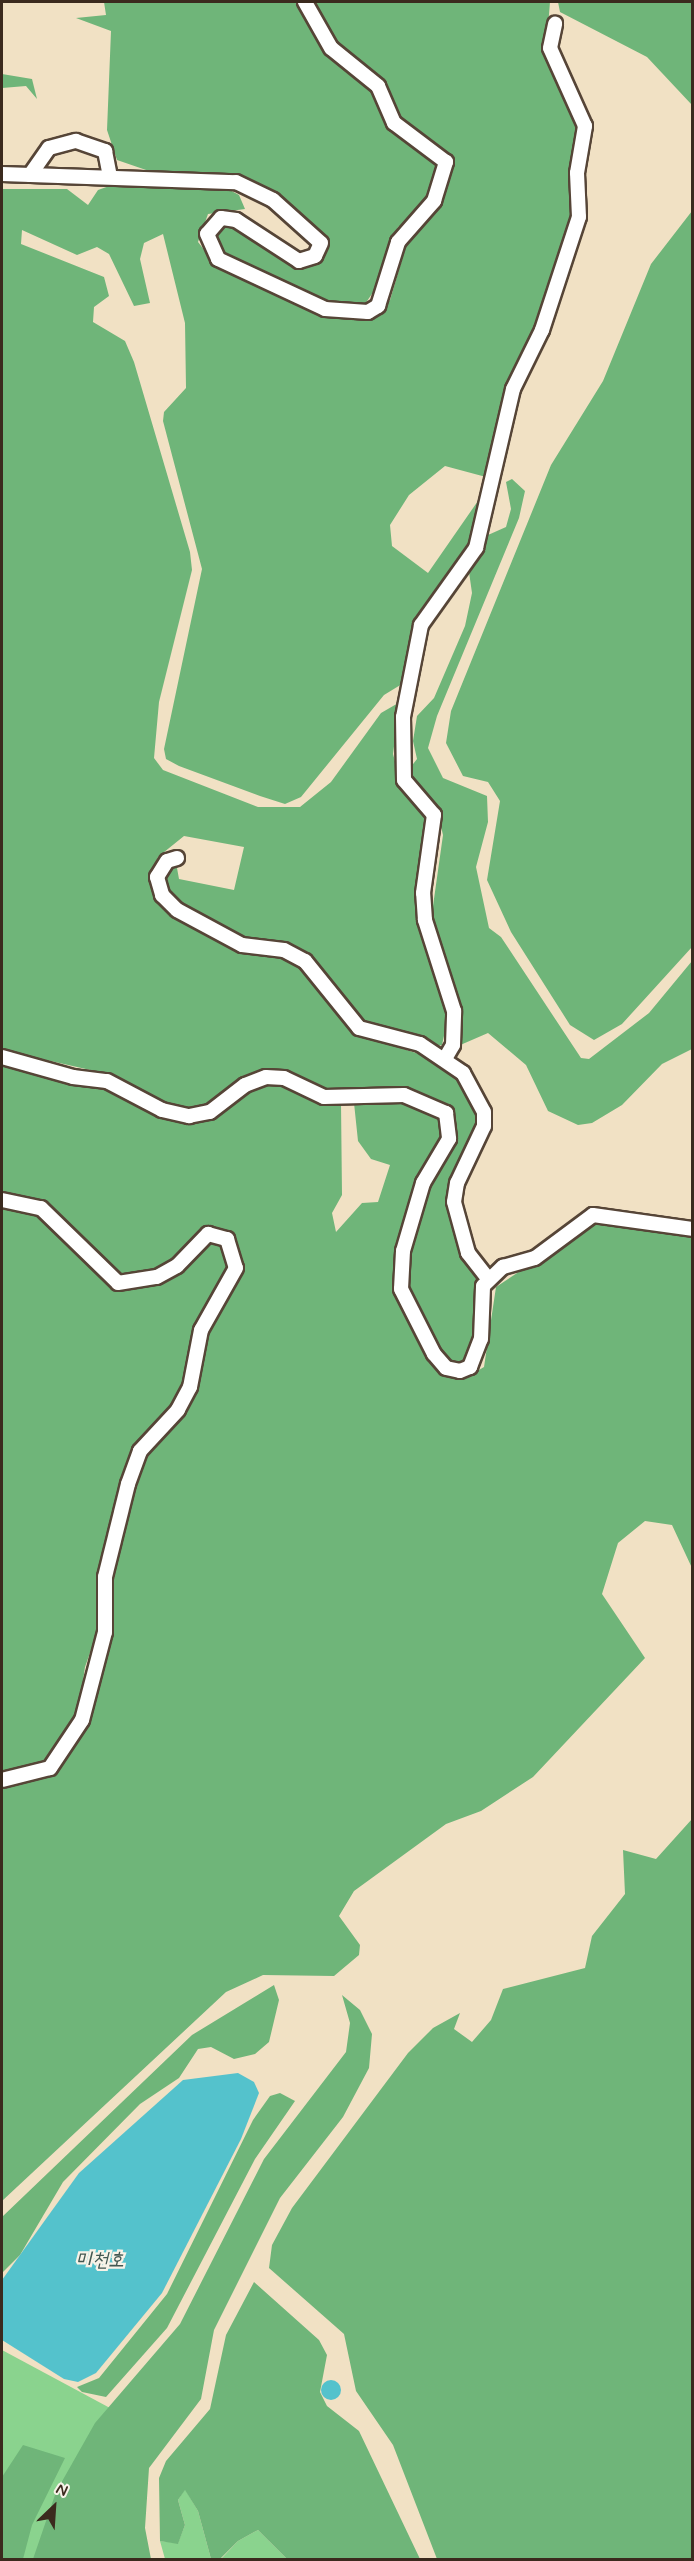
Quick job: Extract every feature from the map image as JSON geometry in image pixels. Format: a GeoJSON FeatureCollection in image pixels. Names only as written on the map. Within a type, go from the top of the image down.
{"type":"FeatureCollection","features":[{"type":"Feature","properties":{"kind":"street"},"geometry":{"type":"LineString","coordinates":[[2,174],[221,178],[259,191],[316,233],[321,243],[315,256],[299,261],[236,220],[221,218],[212,224],[207,241],[229,266],[325,309],[368,312],[378,306],[398,242],[434,201],[446,162],[441,153],[394,123],[378,86],[331,48],[305,2]]}},
{"type":"Feature","properties":{"kind":"street"},"geometry":{"type":"LineString","coordinates":[[446,1058],[453,1045],[454,1011],[425,920],[423,893],[434,815],[404,780],[403,717],[421,625],[476,548],[513,389],[542,330],[579,217],[577,173],[585,126],[550,48],[555,24]]}},
{"type":"Feature","properties":{"kind":"street"},"geometry":{"type":"LineString","coordinates":[[30,175],[49,148],[76,141],[105,151],[110,177]]}},
{"type":"Feature","properties":{"kind":"street"},"geometry":{"type":"LineString","coordinates":[[2,1056],[53,1072],[107,1081],[152,1105],[189,1116],[210,1112],[245,1085],[266,1077],[284,1078],[324,1097],[404,1095],[435,1106],[450,1120],[449,1139],[423,1183],[400,1270],[410,1313],[446,1368],[460,1371],[476,1357],[488,1279],[468,1253],[454,1202],[457,1183],[484,1126],[484,1112],[475,1090],[446,1058],[359,1028],[305,961],[284,950],[242,945],[177,909],[162,895],[157,877],[167,861],[177,858]]}},
{"type":"Feature","properties":{"kind":"street"},"geometry":{"type":"LineString","coordinates":[[2,1200],[41,1208],[118,1283],[158,1277],[177,1266],[208,1234],[227,1239],[236,1268],[201,1330],[190,1387],[178,1410],[140,1451],[128,1484],[105,1577],[105,1632],[82,1720],[50,1768],[2,1780]]}},
{"type":"Feature","properties":{"kind":"street"},"geometry":{"type":"LineString","coordinates":[[488,1279],[535,1258],[593,1215],[693,1229]]}},
{"type":"Feature","properties":{"kind":"green space"},"geometry":{"type":"Polygon","coordinates":[[[104,2],[301,2],[315,36],[340,66],[376,93],[391,127],[439,158],[440,178],[417,217],[398,227],[380,282],[363,307],[318,300],[221,253],[214,244],[214,232],[227,222],[299,264],[324,238],[293,208],[226,176],[149,171],[117,160],[107,130],[111,31],[76,18],[106,15],[104,2]]]}},
{"type":"Feature","properties":{"kind":"green space"},"geometry":{"type":"Polygon","coordinates":[[[311,2],[550,2],[546,52],[579,134],[574,214],[486,477],[445,466],[409,495],[390,525],[392,546],[428,573],[480,498],[471,550],[426,603],[402,684],[384,695],[301,797],[285,804],[179,766],[166,759],[164,749],[202,569],[163,421],[164,412],[186,388],[185,323],[163,234],[144,243],[140,259],[150,303],[134,306],[109,254],[97,247],[77,255],[22,230],[21,244],[104,277],[109,296],[94,307],[93,322],[125,341],[134,362],[190,552],[192,570],[159,702],[154,758],[163,770],[258,807],[300,807],[331,782],[381,713],[400,702],[393,754],[401,783],[425,809],[419,889],[449,1013],[442,1045],[433,1047],[363,1022],[309,956],[243,940],[202,921],[166,893],[162,882],[168,866],[177,868],[179,879],[234,890],[244,847],[184,836],[158,857],[152,870],[155,895],[181,919],[234,947],[301,963],[362,1036],[448,1063],[463,1082],[478,1111],[478,1127],[450,1189],[478,1274],[480,1327],[465,1365],[458,1366],[440,1354],[406,1289],[406,1271],[427,1184],[454,1139],[452,1113],[434,1101],[326,1092],[276,1073],[205,1110],[185,1111],[108,1074],[2,1050],[2,189],[67,189],[88,205],[98,190],[115,184],[215,182],[239,195],[245,209],[208,214],[198,242],[213,261],[324,314],[373,318],[390,300],[407,243],[440,201],[452,155],[406,129],[386,87],[331,39],[311,2]]]}},
{"type":"Feature","properties":{"kind":"green space"},"geometry":{"type":"Polygon","coordinates":[[[558,2],[692,2],[692,105],[647,57],[560,12],[558,2]]]}},
{"type":"Feature","properties":{"kind":"green space"},"geometry":{"type":"Polygon","coordinates":[[[2,74],[32,79],[37,99],[26,86],[2,88],[2,74]]]}},
{"type":"Feature","properties":{"kind":"green space"},"geometry":{"type":"Polygon","coordinates":[[[692,211],[692,947],[622,1024],[594,1040],[570,1025],[511,932],[487,880],[500,801],[488,782],[463,776],[446,743],[451,711],[551,465],[603,381],[651,264],[692,211]]]}},
{"type":"Feature","properties":{"kind":"green space"},"geometry":{"type":"Polygon","coordinates":[[[512,479],[525,491],[519,518],[437,716],[428,748],[443,778],[487,796],[488,822],[476,867],[489,928],[501,937],[581,1058],[589,1059],[649,1013],[692,961],[692,1049],[662,1064],[622,1105],[592,1123],[578,1125],[548,1111],[526,1065],[488,1033],[458,1046],[459,1004],[432,913],[443,835],[435,802],[414,785],[410,768],[417,759],[413,741],[417,716],[434,698],[465,626],[472,593],[469,572],[488,535],[506,527],[511,509],[506,482],[512,479]]]}},
{"type":"Feature","properties":{"kind":"green space"},"geometry":{"type":"Polygon","coordinates":[[[2,1059],[94,1082],[186,1119],[258,1084],[284,1083],[341,1103],[342,1195],[332,1213],[336,1232],[362,1203],[378,1202],[390,1165],[371,1159],[358,1141],[354,1103],[400,1101],[436,1111],[448,1126],[397,1251],[395,1271],[398,1292],[414,1330],[433,1365],[445,1376],[462,1380],[484,1367],[496,1287],[597,1220],[692,1235],[692,1568],[672,1525],[645,1521],[618,1543],[602,1594],[645,1658],[533,1777],[481,1811],[446,1824],[354,1891],[339,1916],[360,1945],[359,1955],[334,1976],[263,1975],[226,1992],[2,2201],[2,1784],[51,1775],[86,1721],[132,1487],[144,1453],[197,1384],[207,1332],[242,1271],[237,1242],[216,1229],[206,1231],[157,1270],[127,1278],[114,1273],[45,1204],[2,1195],[2,1059]]]}},
{"type":"Feature","properties":{"kind":"green space"},"geometry":{"type":"Polygon","coordinates":[[[2,1205],[37,1210],[125,1289],[167,1278],[205,1241],[221,1240],[230,1264],[171,1409],[134,1452],[98,1592],[97,1633],[85,1667],[78,1716],[46,1762],[2,1773],[2,1205]]]}},
{"type":"Feature","properties":{"kind":"green space"},"geometry":{"type":"Polygon","coordinates":[[[692,1819],[692,2559],[437,2559],[393,2445],[356,2391],[344,2334],[269,2268],[272,2245],[292,2208],[408,2053],[433,2028],[460,2013],[454,2029],[472,2042],[491,2020],[503,1989],[585,1968],[592,1936],[625,1894],[623,1850],[656,1859],[692,1819]]]}},
{"type":"Feature","properties":{"kind":"green space"},"geometry":{"type":"Polygon","coordinates":[[[274,1985],[279,2000],[269,2042],[255,2054],[234,2059],[211,2047],[198,2049],[179,2078],[140,2104],[63,2182],[20,2255],[2,2273],[2,2217],[192,2035],[274,1985]]]}},
{"type":"Feature","properties":{"kind":"green space"},"geometry":{"type":"Polygon","coordinates":[[[342,1995],[360,2010],[372,2034],[369,2068],[343,2117],[280,2198],[214,2330],[201,2399],[149,2468],[145,2528],[151,2559],[33,2559],[56,2492],[95,2423],[180,2324],[264,2159],[346,2052],[350,2023],[342,1995]]]}},
{"type":"Feature","properties":{"kind":"green space"},"geometry":{"type":"Polygon","coordinates":[[[280,2093],[295,2101],[255,2159],[167,2328],[106,2397],[82,2392],[77,2387],[99,2378],[167,2294],[253,2120],[270,2096],[280,2093]]]}},
{"type":"Feature","properties":{"kind":"green space"},"geometry":{"type":"Polygon","coordinates":[[[254,2282],[319,2340],[327,2355],[320,2392],[327,2406],[359,2431],[420,2559],[287,2559],[258,2530],[238,2541],[220,2559],[211,2559],[198,2511],[185,2490],[178,2500],[185,2525],[178,2544],[160,2541],[159,2478],[166,2461],[210,2409],[226,2335],[254,2282]]]}},
{"type":"Feature","properties":{"kind":"green space"},"geometry":{"type":"Polygon","coordinates":[[[2,2350],[110,2408],[38,2559],[2,2559],[2,2350]]]}},
{"type":"Feature","properties":{"kind":"green space"},"geometry":{"type":"Polygon","coordinates":[[[23,2445],[65,2458],[32,2525],[23,2559],[2,2559],[2,2477],[23,2445]]]}},
{"type":"Feature","properties":{"kind":"green space"},"geometry":{"type":"Polygon","coordinates":[[[185,2489],[198,2511],[211,2559],[165,2559],[160,2541],[178,2543],[185,2525],[178,2500],[185,2489]]]}},
{"type":"Feature","properties":{"kind":"green space"},"geometry":{"type":"Polygon","coordinates":[[[258,2530],[287,2559],[220,2560],[238,2541],[258,2530]]]}},
{"type":"Feature","properties":{"kind":"water","name":"미천호"},"geometry":{"type":"Polygon","coordinates":[[[238,2073],[254,2082],[259,2093],[241,2139],[162,2293],[96,2373],[78,2382],[64,2379],[2,2340],[2,2280],[79,2173],[183,2080],[238,2073]]]}},
{"type":"Feature","properties":{"kind":"water"},"geometry":{"type":"Polygon","coordinates":[[[331,2380],[338,2383],[341,2390],[338,2397],[331,2400],[324,2397],[321,2390],[324,2383],[331,2380]]]}}]}
